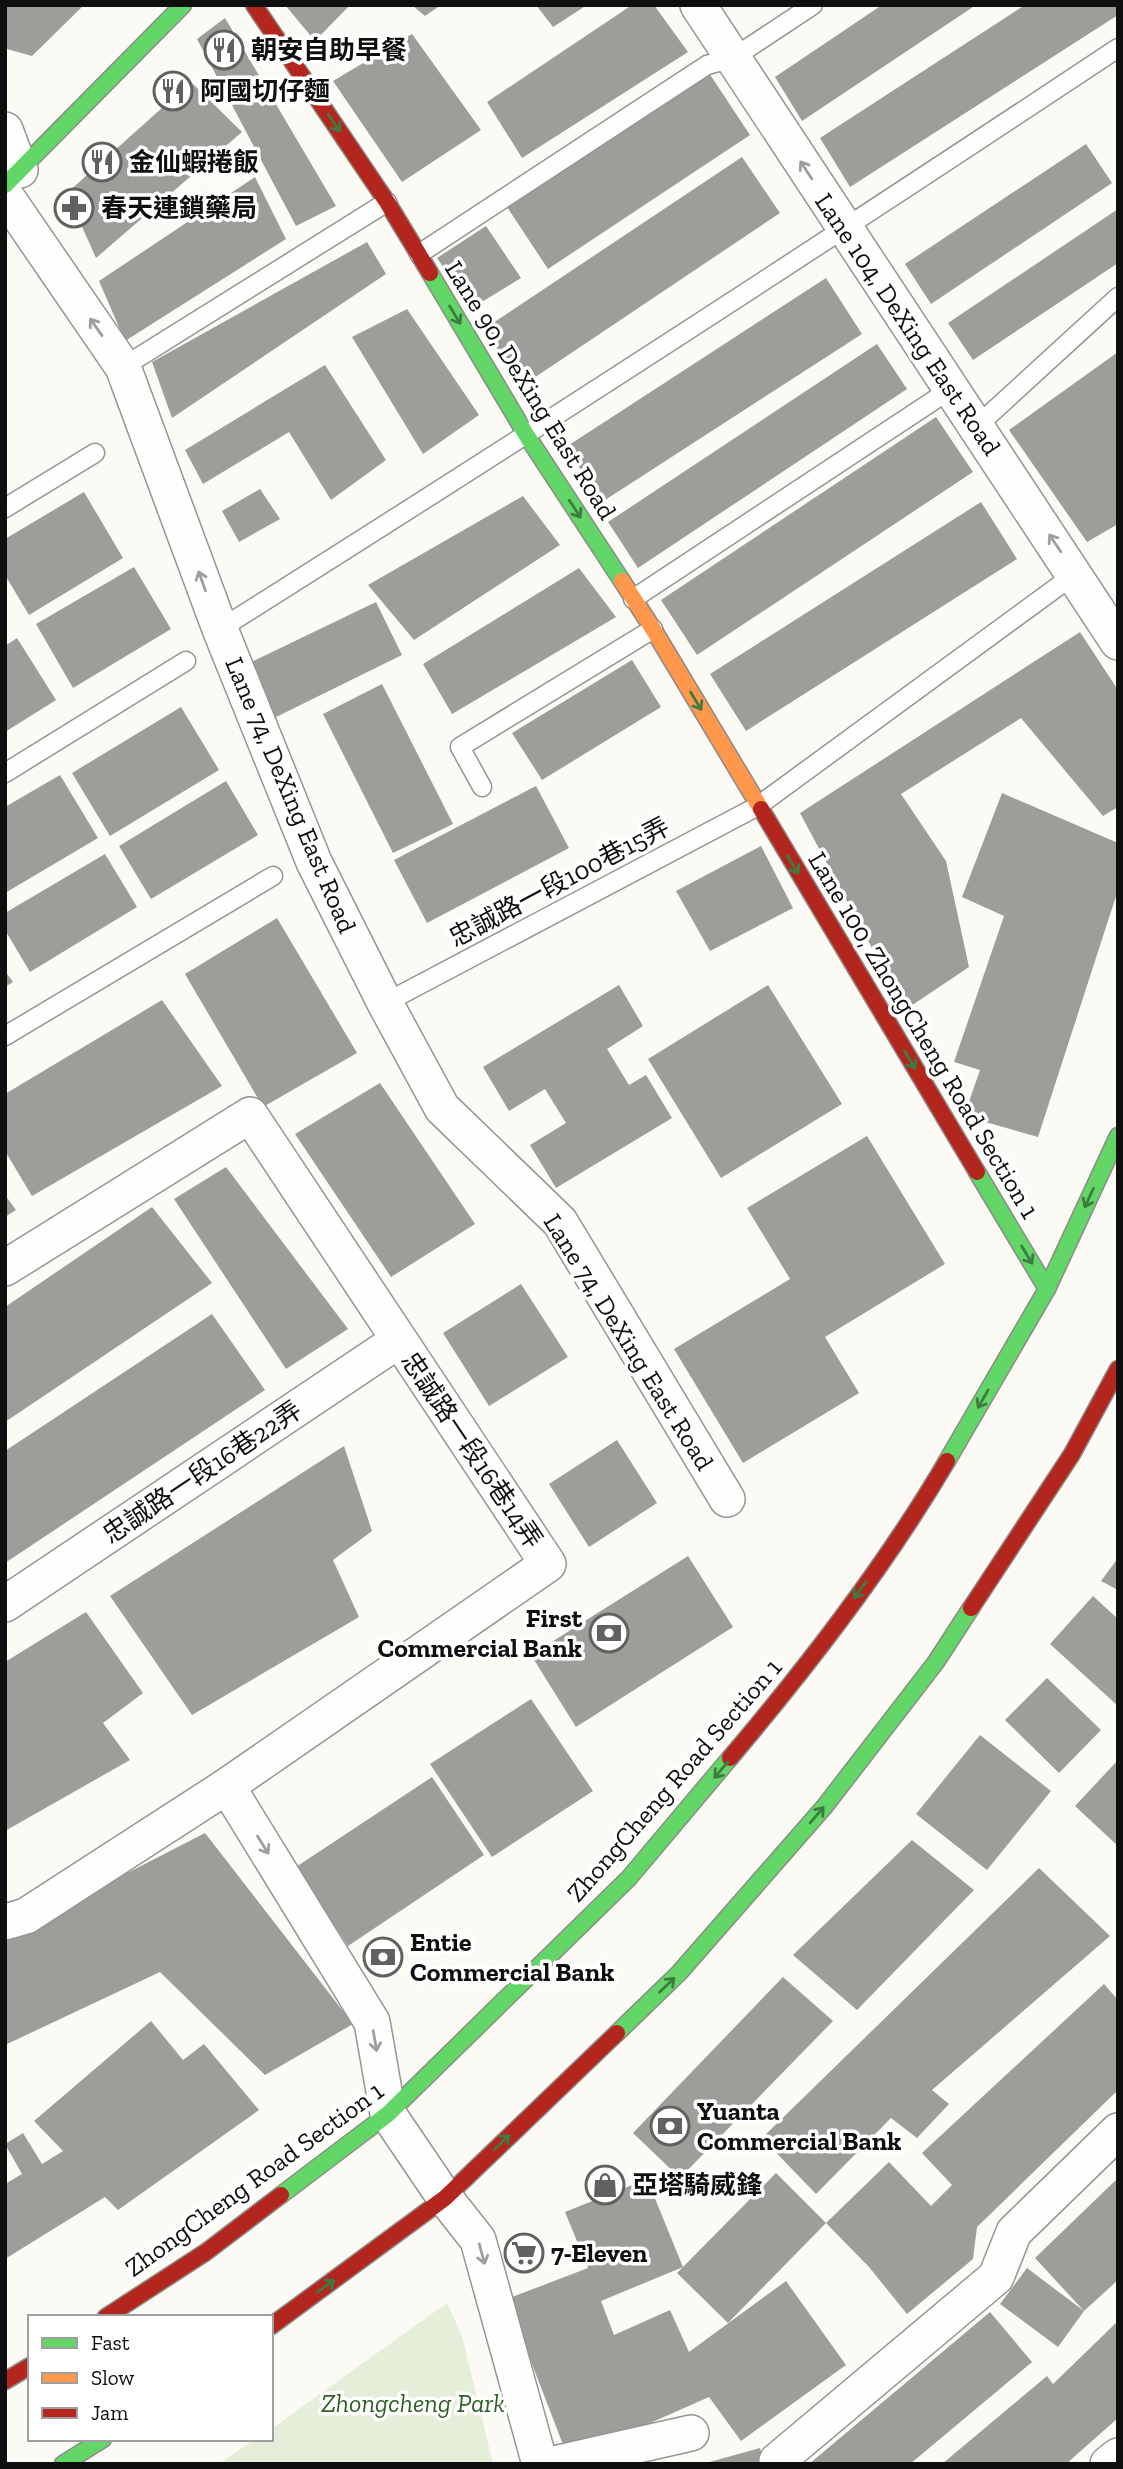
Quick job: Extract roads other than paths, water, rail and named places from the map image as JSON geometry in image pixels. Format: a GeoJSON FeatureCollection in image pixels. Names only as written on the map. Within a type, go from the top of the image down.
{"type":"FeatureCollection","features":[{"type":"Feature","properties":{"kind":"street"},"geometry":{"type":"LineString","coordinates":[[10,183],[183,5]]}},
{"type":"Feature","properties":{"kind":"street","name":"Lane 90, DeXing East Road"},"geometry":{"type":"LineString","coordinates":[[254,5],[387,202],[527,436],[653,629],[758,806]]}},
{"type":"Feature","properties":{"kind":"street","name":"Lane 104, DeXing East Road"},"geometry":{"type":"LineString","coordinates":[[698,5],[1118,642]]}},
{"type":"Feature","properties":{"kind":"street","name":"Lane 74, DeXing East Road"},"geometry":{"type":"LineString","coordinates":[[5,130],[10,183],[123,367],[220,629],[314,862],[385,1003],[442,1108],[560,1222],[727,1499]]}},
{"type":"Feature","properties":{"kind":"street","name":"Lane 100, ZhongCheng Road Section 1"},"geometry":{"type":"LineString","coordinates":[[758,806],[1047,1289]]}},
{"type":"Feature","properties":{"kind":"street","name":"忠誠路一段16巷14弄"},"geometry":{"type":"LineString","coordinates":[[5,1268],[250,1115],[548,1564],[227,1786],[26,1916],[5,1922]]}},
{"type":"Feature","properties":{"kind":"street","name":"ZhongCheng Road Section 1"},"geometry":{"type":"LineString","coordinates":[[109,2315],[206,2252],[388,2114],[629,1878],[783,1696],[915,1515],[1047,1289],[1118,1136]]}},
{"type":"Feature","properties":{"kind":"street","name":"忠誠路一段16巷22弄"},"geometry":{"type":"LineString","coordinates":[[5,1604],[399,1340]]}},
{"type":"Feature","properties":{"kind":"street"},"geometry":{"type":"LineString","coordinates":[[273,2325],[445,2198],[679,1973],[825,1806],[936,1662],[1072,1454],[1118,1369]]}},
{"type":"Feature","properties":{"kind":"street"},"geometry":{"type":"LineString","coordinates":[[227,1786],[372,2022],[388,2114],[445,2198],[478,2239],[540,2464]]}},
{"type":"Feature","properties":{"kind":"street"},"geometry":{"type":"LineString","coordinates":[[778,2464],[777,2461],[996,2277],[1014,2232],[1118,2131]]}},
{"type":"Feature","properties":{"kind":"street"},"geometry":{"type":"LineString","coordinates":[[5,2381],[28,2367]]}},
{"type":"Feature","properties":{"kind":"street"},"geometry":{"type":"LineString","coordinates":[[554,2464],[691,2433]]}},
{"type":"Feature","properties":{"kind":"street"},"geometry":{"type":"LineString","coordinates":[[64,2464],[100,2441]]}},
{"type":"Feature","properties":{"kind":"street"},"geometry":{"type":"LineString","coordinates":[[1108,2464],[1118,2456]]}},
{"type":"Feature","properties":{"kind":"lane"},"geometry":{"type":"LineString","coordinates":[[419,254],[707,65],[733,58],[813,5]]}},
{"type":"Feature","properties":{"kind":"lane"},"geometry":{"type":"LineString","coordinates":[[220,629],[527,436],[1118,48]]}},
{"type":"Feature","properties":{"kind":"lane"},"geometry":{"type":"LineString","coordinates":[[123,367],[387,202]]}},
{"type":"Feature","properties":{"kind":"lane"},"geometry":{"type":"LineString","coordinates":[[977,426],[1118,297]]}},
{"type":"Feature","properties":{"kind":"lane"},"geometry":{"type":"LineString","coordinates":[[633,598],[951,389]]}},
{"type":"Feature","properties":{"kind":"lane"},"geometry":{"type":"LineString","coordinates":[[5,508],[95,453]]}},
{"type":"Feature","properties":{"kind":"lane","name":"忠誠路一段100巷15弄"},"geometry":{"type":"LineString","coordinates":[[385,1003],[758,806],[1075,575]]}},
{"type":"Feature","properties":{"kind":"lane"},"geometry":{"type":"LineString","coordinates":[[482,787],[460,747],[653,629]]}},
{"type":"Feature","properties":{"kind":"lane"},"geometry":{"type":"LineString","coordinates":[[5,773],[186,661]]}},
{"type":"Feature","properties":{"kind":"lane"},"geometry":{"type":"LineString","coordinates":[[5,1037],[273,876]]}},
{"type":"Feature","properties":{"kind":"place","name":"朝安自助早餐"},"geometry":{"type":"Point","coordinates":[224,50]}},
{"type":"Feature","properties":{"kind":"place","name":"阿國切仔麵"},"geometry":{"type":"Point","coordinates":[173,91]}},
{"type":"Feature","properties":{"kind":"place","name":"金仙蝦捲飯"},"geometry":{"type":"Point","coordinates":[102,162]}},
{"type":"Feature","properties":{"kind":"place","name":"春天連鎖藥局"},"geometry":{"type":"Point","coordinates":[74,208]}},
{"type":"Feature","properties":{"kind":"place","name":"First Commercial Bank"},"geometry":{"type":"Point","coordinates":[609,1633]}},
{"type":"Feature","properties":{"kind":"place","name":"Entie Commercial Bank"},"geometry":{"type":"Point","coordinates":[383,1957]}},
{"type":"Feature","properties":{"kind":"place","name":"Yuanta Commercial Bank"},"geometry":{"type":"Point","coordinates":[670,2126]}},
{"type":"Feature","properties":{"kind":"place","name":"亞塔騎威鋒"},"geometry":{"type":"Point","coordinates":[605,2185]}},
{"type":"Feature","properties":{"kind":"place","name":"7-Eleven"},"geometry":{"type":"Point","coordinates":[524,2253]}},
{"type":"Feature","properties":{"kind":"park label","name":"Zhongcheng Park"},"geometry":{"type":"Point","coordinates":[413,2403]}}]}
